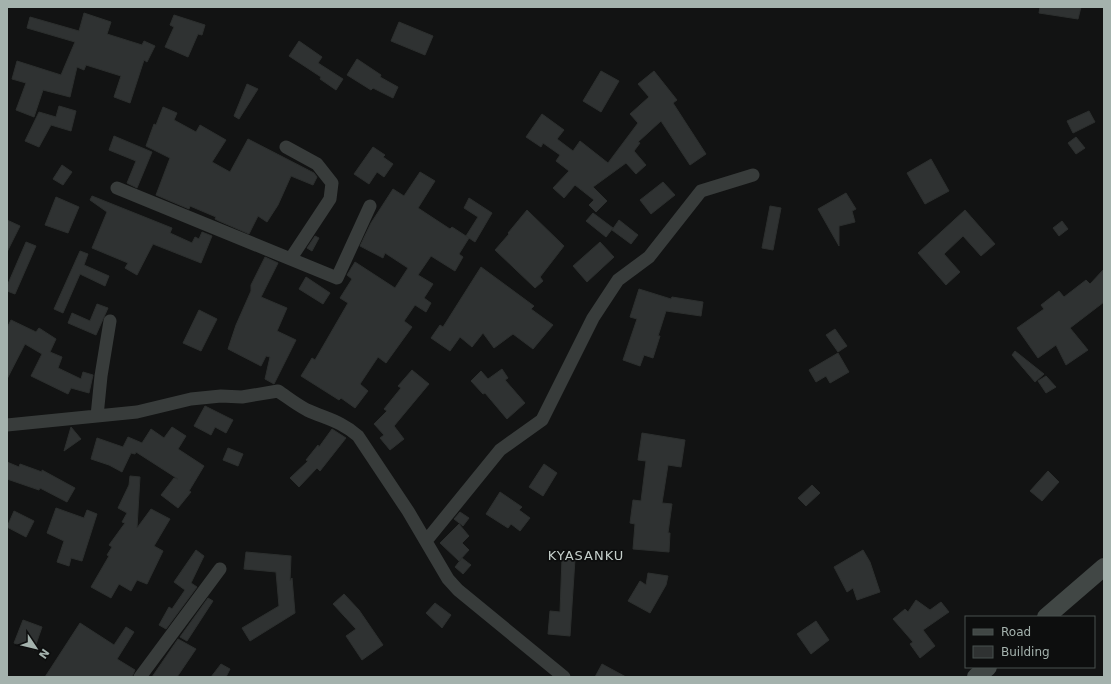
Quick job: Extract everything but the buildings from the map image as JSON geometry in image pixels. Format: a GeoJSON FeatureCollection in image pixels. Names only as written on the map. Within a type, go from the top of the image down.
{"type":"FeatureCollection","features":[{"type":"Feature","properties":{"kind":"main road"},"geometry":{"type":"LineString","coordinates":[[1047,616],[1104,567]]}},
{"type":"Feature","properties":{"kind":"main road"},"geometry":{"type":"LineString","coordinates":[[976,677],[987,668]]}},
{"type":"Feature","properties":{"kind":"street"},"geometry":{"type":"LineString","coordinates":[[286,147],[317,164],[332,183],[330,199],[292,258]]}},
{"type":"Feature","properties":{"kind":"street"},"geometry":{"type":"LineString","coordinates":[[426,541],[500,450],[542,420],[593,318],[618,280],[649,257],[701,191],[753,175]]}},
{"type":"Feature","properties":{"kind":"street"},"geometry":{"type":"LineString","coordinates":[[117,188],[292,258],[337,278],[370,206]]}},
{"type":"Feature","properties":{"kind":"street"},"geometry":{"type":"LineString","coordinates":[[97,416],[100,376],[110,321]]}},
{"type":"Feature","properties":{"kind":"street"},"geometry":{"type":"LineString","coordinates":[[7,425],[137,412],[191,399],[221,396],[242,397],[278,391],[307,410],[329,417],[347,426],[358,436],[426,541],[448,579],[458,590],[564,677]]}},
{"type":"Feature","properties":{"kind":"street"},"geometry":{"type":"LineString","coordinates":[[140,677],[220,569]]}},
{"type":"Feature","properties":{"kind":"district","name":"KYASANKU"},"geometry":{"type":"Point","coordinates":[586,555]}}]}
